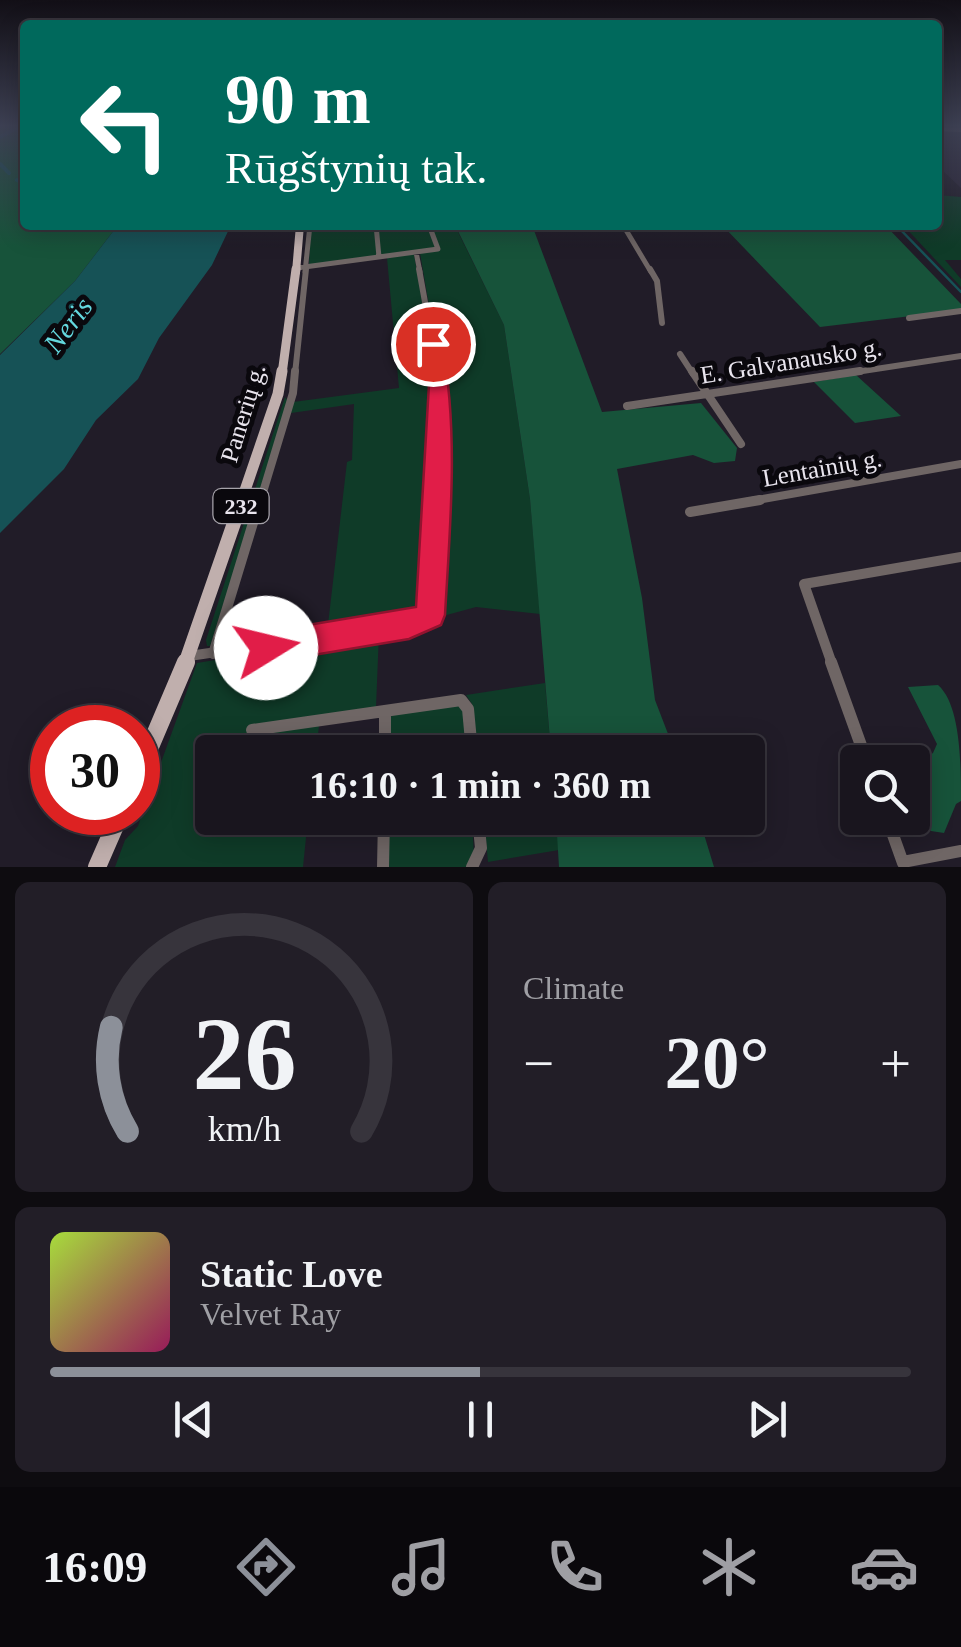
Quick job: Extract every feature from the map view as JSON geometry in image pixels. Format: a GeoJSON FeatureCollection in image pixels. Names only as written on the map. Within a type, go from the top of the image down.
{"type":"FeatureCollection","features":[{"type":"Feature","properties":{"kind":"main road","name":"Panerių g."},"geometry":{"type":"LineString","coordinates":[[160,722],[188,656],[278,394],[302,268],[300,230]]}},
{"type":"Feature","properties":{"kind":"main road"},"geometry":{"type":"LineString","coordinates":[[97,867],[111,835]]}},
{"type":"Feature","properties":{"kind":"street"},"geometry":{"type":"LineString","coordinates":[[213,654],[293,394],[302,268],[309,230]]}},
{"type":"Feature","properties":{"kind":"street"},"geometry":{"type":"LineString","coordinates":[[377,230],[380,257]]}},
{"type":"Feature","properties":{"kind":"street"},"geometry":{"type":"LineString","coordinates":[[302,268],[438,249],[428,230]]}},
{"type":"Feature","properties":{"kind":"street"},"geometry":{"type":"LineString","coordinates":[[625,230],[657,281],[662,323]]}},
{"type":"Feature","properties":{"kind":"street"},"geometry":{"type":"LineString","coordinates":[[188,656],[409,624],[430,615],[440,384],[416,252]]}},
{"type":"Feature","properties":{"kind":"street"},"geometry":{"type":"LineString","coordinates":[[909,318],[961,311]]}},
{"type":"Feature","properties":{"kind":"street"},"geometry":{"type":"LineString","coordinates":[[680,354],[741,444]]}},
{"type":"Feature","properties":{"kind":"street","name":"E. Galvanausko g."},"geometry":{"type":"LineString","coordinates":[[627,406],[961,356]]}},
{"type":"Feature","properties":{"kind":"street","name":"Lentainių g."},"geometry":{"type":"LineString","coordinates":[[690,512],[961,464]]}},
{"type":"Feature","properties":{"kind":"street"},"geometry":{"type":"LineString","coordinates":[[861,745],[804,584],[961,557]]}},
{"type":"Feature","properties":{"kind":"street"},"geometry":{"type":"LineString","coordinates":[[252,730],[461,700],[468,710],[470,735]]}},
{"type":"Feature","properties":{"kind":"street"},"geometry":{"type":"LineString","coordinates":[[384,735],[385,711]]}},
{"type":"Feature","properties":{"kind":"street"},"geometry":{"type":"LineString","coordinates":[[383,867],[384,835]]}},
{"type":"Feature","properties":{"kind":"street"},"geometry":{"type":"LineString","coordinates":[[472,867],[481,848],[480,835]]}},
{"type":"Feature","properties":{"kind":"street"},"geometry":{"type":"LineString","coordinates":[[893,835],[904,865],[961,851]]}},
{"type":"Feature","properties":{"kind":"shaded area"},"geometry":{"type":"Polygon","coordinates":[[[0,166],[20,166],[20,230],[114,230],[75,281],[0,354],[0,166]]]}},
{"type":"Feature","properties":{"kind":"shaded area"},"geometry":{"type":"Polygon","coordinates":[[[942,166],[961,166],[961,188],[942,170],[942,166]]]}},
{"type":"Feature","properties":{"kind":"shaded area"},"geometry":{"type":"Polygon","coordinates":[[[942,195],[961,197],[961,260],[945,260],[961,279],[961,287],[908,230],[942,230],[942,195]]]}},
{"type":"Feature","properties":{"kind":"shaded area"},"geometry":{"type":"Polygon","coordinates":[[[311,230],[375,230],[378,257],[309,265],[311,230]]]}},
{"type":"Feature","properties":{"kind":"shaded area"},"geometry":{"type":"Polygon","coordinates":[[[377,230],[429,230],[439,250],[433,230],[457,230],[504,325],[530,499],[540,614],[476,607],[432,619],[443,557],[441,375],[420,253],[381,256],[377,230]]]}},
{"type":"Feature","properties":{"kind":"shaded area"},"geometry":{"type":"Polygon","coordinates":[[[457,230],[534,230],[602,412],[701,403],[737,448],[735,461],[714,463],[693,455],[617,469],[642,598],[655,700],[668,735],[550,735],[530,499],[504,325],[457,230]]]}},
{"type":"Feature","properties":{"kind":"shaded area"},"geometry":{"type":"Polygon","coordinates":[[[727,230],[890,230],[961,304],[961,310],[820,327],[727,230]]]}},
{"type":"Feature","properties":{"kind":"shaded area"},"geometry":{"type":"Polygon","coordinates":[[[414,254],[437,390],[428,610],[418,619],[327,633],[347,462],[352,460],[354,404],[291,413],[293,402],[399,388],[387,258],[414,254]]]}},
{"type":"Feature","properties":{"kind":"shaded area"},"geometry":{"type":"Polygon","coordinates":[[[856,375],[901,416],[855,423],[814,382],[856,375]]]}},
{"type":"Feature","properties":{"kind":"shaded area"},"geometry":{"type":"Polygon","coordinates":[[[285,397],[288,401],[207,646],[206,640],[285,397]]]}},
{"type":"Feature","properties":{"kind":"shaded area"},"geometry":{"type":"Polygon","coordinates":[[[379,633],[376,707],[320,717],[318,735],[195,735],[195,835],[306,835],[303,867],[115,867],[130,835],[160,835],[160,765],[197,663],[379,633]]]}},
{"type":"Feature","properties":{"kind":"shaded area"},"geometry":{"type":"Polygon","coordinates":[[[545,683],[550,735],[475,735],[472,704],[466,695],[545,683]]]}},
{"type":"Feature","properties":{"kind":"shaded area"},"geometry":{"type":"Polygon","coordinates":[[[938,685],[946,694],[955,721],[961,801],[956,804],[944,833],[930,830],[930,755],[937,744],[908,687],[938,685]]]}},
{"type":"Feature","properties":{"kind":"shaded area"},"geometry":{"type":"Polygon","coordinates":[[[460,703],[465,709],[467,735],[388,735],[388,719],[460,703]]]}},
{"type":"Feature","properties":{"kind":"shaded area"},"geometry":{"type":"Polygon","coordinates":[[[387,835],[473,835],[474,856],[469,867],[387,867],[387,835]]]}},
{"type":"Feature","properties":{"kind":"shaded area"},"geometry":{"type":"Polygon","coordinates":[[[486,835],[558,835],[559,850],[488,862],[486,835]]]}},
{"type":"Feature","properties":{"kind":"shaded area"},"geometry":{"type":"Polygon","coordinates":[[[557,835],[704,835],[714,867],[559,867],[557,835]]]}},
{"type":"Feature","properties":{"kind":"water","name":"Neris"},"geometry":{"type":"Polygon","coordinates":[[[114,230],[229,230],[212,265],[159,338],[138,379],[96,420],[64,469],[0,533],[0,355],[75,281],[114,230]]]}},
{"type":"Feature","properties":{"kind":"waterway"},"geometry":{"type":"LineString","coordinates":[[2,166],[9,173]]}},
{"type":"Feature","properties":{"kind":"waterway"},"geometry":{"type":"LineString","coordinates":[[901,230],[961,292]]}},
{"type":"Feature","properties":{"kind":"route"},"geometry":{"type":"LineString","coordinates":[[266,648],[409,624],[430,615],[440,384],[433,344]]}}]}
